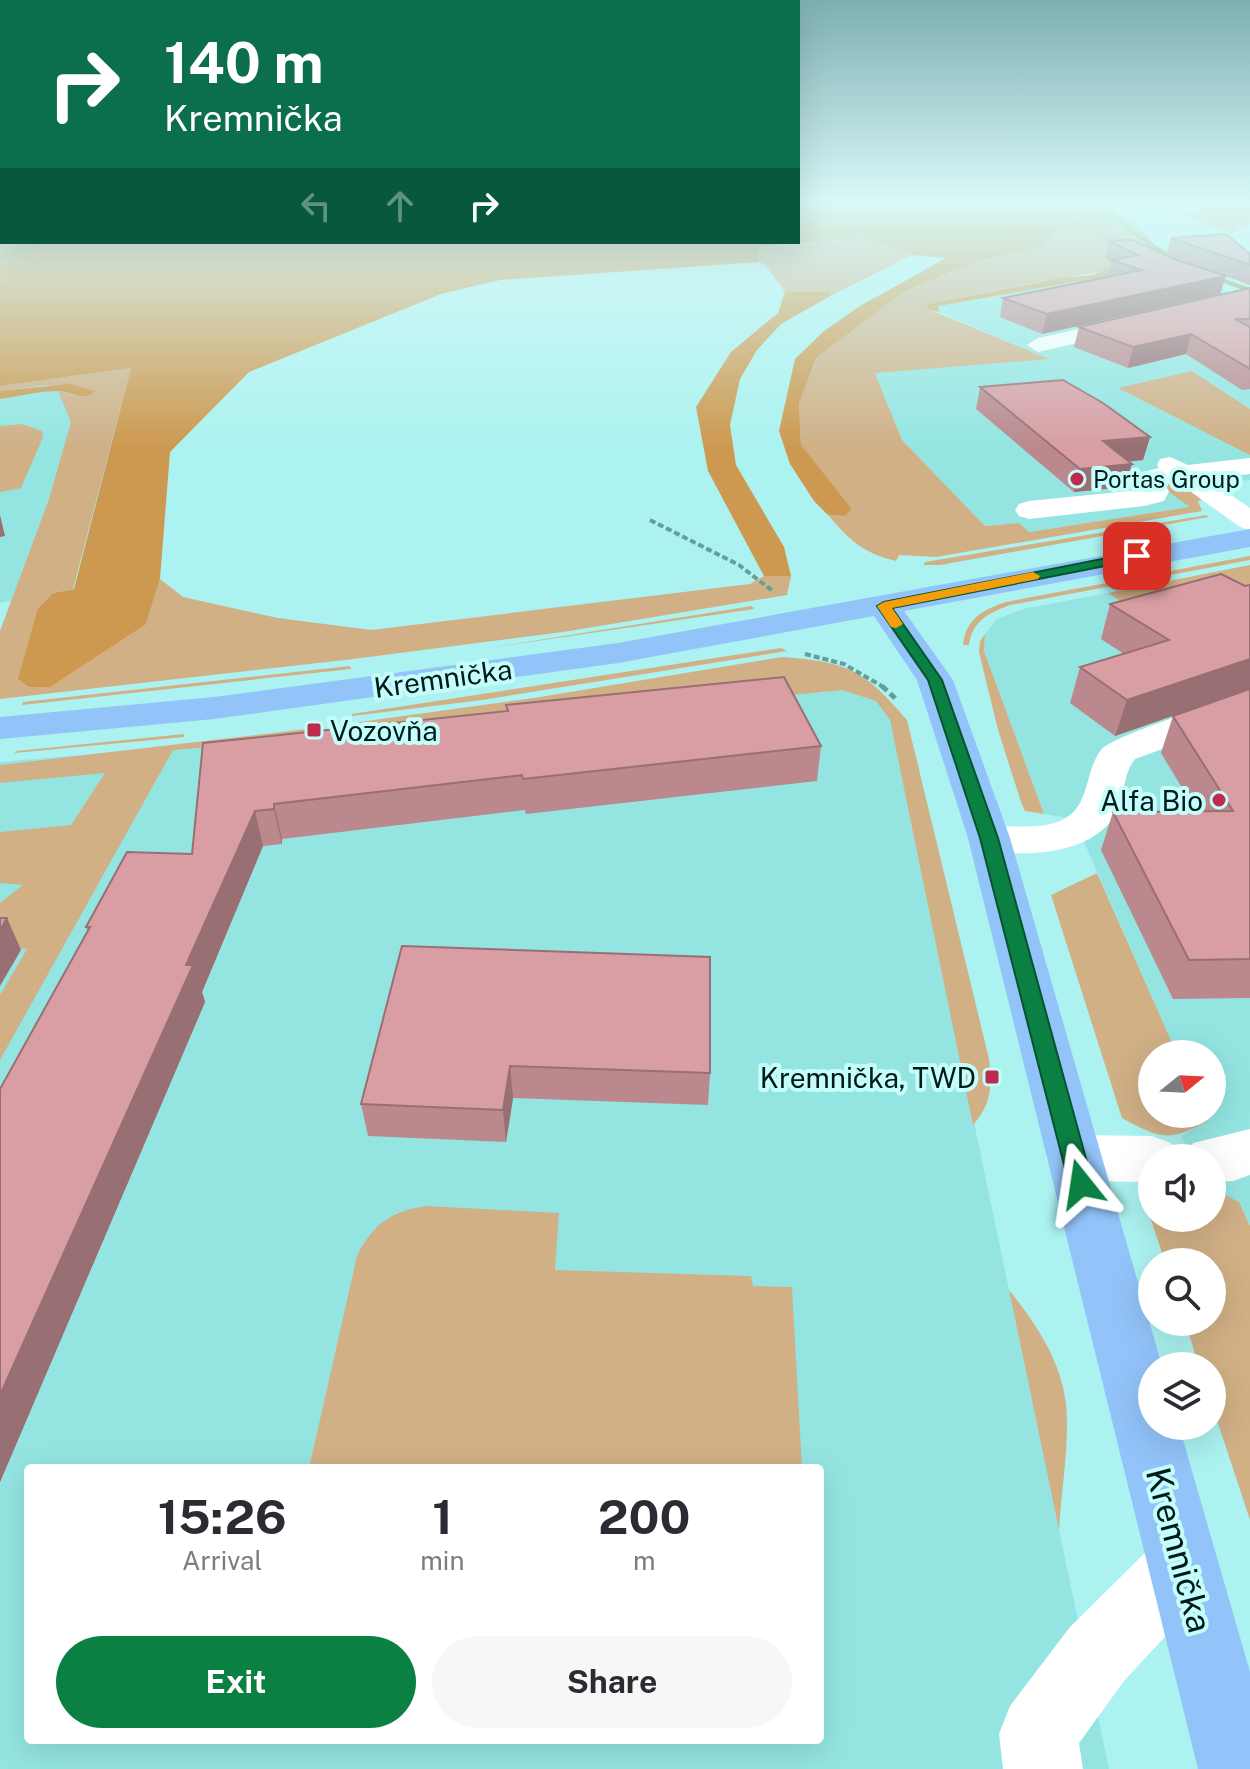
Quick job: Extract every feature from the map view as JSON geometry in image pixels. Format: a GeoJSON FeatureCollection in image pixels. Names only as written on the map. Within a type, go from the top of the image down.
{"type":"FeatureCollection","features":[{"type":"Feature","properties":{"kind":"main road","name":"Kremnička"},"geometry":{"type":"LineString","coordinates":[[0,728],[214,708],[618,653],[811,636],[884,606],[1137,556],[1250,538]]}},
{"type":"Feature","properties":{"kind":"main road","name":"Kremnička"},"geometry":{"type":"LineString","coordinates":[[884,606],[935,680],[989,838],[1238,1769]]}},
{"type":"Feature","properties":{"kind":"lane"},"geometry":{"type":"LineString","coordinates":[[1181,290],[1250,296]]}},
{"type":"Feature","properties":{"kind":"lane"},"geometry":{"type":"LineString","coordinates":[[1038,345],[1222,294]]}},
{"type":"Feature","properties":{"kind":"lane"},"geometry":{"type":"LineString","coordinates":[[1145,447],[1250,521]]}},
{"type":"Feature","properties":{"kind":"lane"},"geometry":{"type":"LineString","coordinates":[[1029,510],[1144,498],[1154,495],[1155,491],[1145,480],[1250,466]]}},
{"type":"Feature","properties":{"kind":"lane"},"geometry":{"type":"LineString","coordinates":[[989,838],[1048,837],[1080,831],[1097,814],[1108,765],[1121,751],[1250,705]]}},
{"type":"Feature","properties":{"kind":"lane"},"geometry":{"type":"LineString","coordinates":[[1226,1158],[1250,1151]]}},
{"type":"Feature","properties":{"kind":"lane"},"geometry":{"type":"LineString","coordinates":[[1074,1158],[1138,1159]]}},
{"type":"Feature","properties":{"kind":"lane"},"geometry":{"type":"LineString","coordinates":[[1043,1769],[1038,1734],[1097,1654],[1183,1565]]}},
{"type":"Feature","properties":{"kind":"path"},"geometry":{"type":"LineString","coordinates":[[650,520],[739,565],[811,636],[881,683],[905,709]]}},
{"type":"Feature","properties":{"kind":"shaded area"},"geometry":{"type":"Polygon","coordinates":[[[0,283],[489,283],[441,294],[249,372],[170,452],[160,579],[146,624],[50,687],[29,687],[18,679],[38,608],[53,593],[74,589],[131,368],[0,386],[0,283]]]}},
{"type":"Feature","properties":{"kind":"shaded area"},"geometry":{"type":"Polygon","coordinates":[[[778,283],[857,283],[832,295],[828,292],[785,292],[778,283]]]}},
{"type":"Feature","properties":{"kind":"shaded area"},"geometry":{"type":"Polygon","coordinates":[[[902,283],[926,283],[904,292],[816,358],[799,404],[801,445],[852,509],[845,516],[828,515],[814,501],[790,464],[779,431],[795,359],[824,331],[902,283]]]}},
{"type":"Feature","properties":{"kind":"shaded area"},"geometry":{"type":"Polygon","coordinates":[[[926,283],[1035,283],[928,304],[928,309],[1049,359],[875,373],[902,440],[985,526],[1019,523],[1029,532],[1190,507],[1166,490],[1165,486],[1171,484],[1186,486],[1203,499],[1198,501],[1202,511],[936,557],[899,555],[896,561],[874,554],[858,544],[828,515],[845,516],[852,509],[801,446],[799,404],[816,358],[904,292],[926,283]]]}},
{"type":"Feature","properties":{"kind":"shaded area"},"geometry":{"type":"Polygon","coordinates":[[[1037,283],[1071,283],[938,306],[939,312],[927,309],[928,304],[1037,283]]]}},
{"type":"Feature","properties":{"kind":"shaded area"},"geometry":{"type":"Polygon","coordinates":[[[1070,283],[1203,283],[1250,299],[1250,409],[1192,371],[1242,450],[1250,455],[1250,480],[1166,490],[1192,507],[1028,532],[1018,523],[985,526],[902,440],[875,372],[1047,359],[940,312],[937,306],[1070,283]]]}},
{"type":"Feature","properties":{"kind":"shaded area"},"geometry":{"type":"Polygon","coordinates":[[[785,292],[828,292],[832,295],[781,324],[757,350],[740,379],[730,425],[736,465],[784,547],[791,576],[764,576],[708,471],[696,407],[731,352],[778,313],[785,292]]]}},
{"type":"Feature","properties":{"kind":"shaded area"},"geometry":{"type":"Polygon","coordinates":[[[131,368],[73,589],[0,603],[0,386],[131,368]]]}},
{"type":"Feature","properties":{"kind":"shaded area"},"geometry":{"type":"Polygon","coordinates":[[[131,368],[73,589],[53,593],[38,608],[146,624],[160,579],[183,597],[278,618],[371,630],[750,584],[764,576],[791,576],[787,595],[563,632],[0,699],[0,631],[49,499],[71,422],[58,391],[82,397],[48,385],[0,391],[0,386],[131,368]]]}},
{"type":"Feature","properties":{"kind":"shaded area"},"geometry":{"type":"Polygon","coordinates":[[[1192,371],[1250,409],[1250,455],[1118,388],[1192,371]]]}},
{"type":"Feature","properties":{"kind":"shaded area"},"geometry":{"type":"Polygon","coordinates":[[[70,384],[95,391],[87,396],[52,391],[0,399],[0,391],[70,384]]]}},
{"type":"Feature","properties":{"kind":"shaded area"},"geometry":{"type":"Polygon","coordinates":[[[22,424],[42,431],[43,437],[21,488],[0,492],[0,426],[22,424]]]}},
{"type":"Feature","properties":{"kind":"shaded area"},"geometry":{"type":"Polygon","coordinates":[[[1207,515],[940,565],[924,565],[925,562],[1207,515]]]}},
{"type":"Feature","properties":{"kind":"shaded area"},"geometry":{"type":"Polygon","coordinates":[[[1250,556],[1250,560],[1010,605],[983,619],[974,630],[969,645],[963,645],[968,628],[977,616],[1006,602],[1250,556]]]}},
{"type":"Feature","properties":{"kind":"shaded area"},"geometry":{"type":"Polygon","coordinates":[[[1250,565],[1250,587],[1144,617],[1108,593],[1250,565]]]}},
{"type":"Feature","properties":{"kind":"shaded area"},"geometry":{"type":"Polygon","coordinates":[[[1250,587],[1250,1226],[1239,1202],[1226,1195],[1226,1144],[1185,1144],[1181,1136],[1194,1128],[1226,1128],[1226,1040],[1171,1040],[1074,819],[1044,814],[984,651],[985,634],[997,619],[1023,609],[1108,593],[1144,617],[1250,587]]]}},
{"type":"Feature","properties":{"kind":"shaded area"},"geometry":{"type":"Polygon","coordinates":[[[752,606],[754,609],[490,648],[752,606]]]}},
{"type":"Feature","properties":{"kind":"shaded area"},"geometry":{"type":"Polygon","coordinates":[[[985,634],[984,651],[1044,814],[1025,811],[1022,805],[998,730],[979,652],[980,641],[985,634]]]}},
{"type":"Feature","properties":{"kind":"shaded area"},"geometry":{"type":"Polygon","coordinates":[[[781,648],[787,651],[482,700],[352,716],[352,714],[781,648]]]}},
{"type":"Feature","properties":{"kind":"shaded area"},"geometry":{"type":"Polygon","coordinates":[[[782,657],[824,662],[854,672],[879,690],[907,720],[989,1059],[989,1094],[984,1109],[973,1125],[890,720],[876,701],[842,690],[529,721],[173,750],[0,1060],[0,995],[27,949],[0,947],[0,903],[23,885],[0,883],[0,832],[71,825],[105,773],[0,783],[0,765],[307,729],[308,736],[339,732],[338,725],[534,698],[782,657]]]}},
{"type":"Feature","properties":{"kind":"shaded area"},"geometry":{"type":"Polygon","coordinates":[[[350,666],[351,669],[22,705],[23,702],[350,666]]]}},
{"type":"Feature","properties":{"kind":"shaded area"},"geometry":{"type":"Polygon","coordinates":[[[842,690],[877,701],[890,720],[1109,1769],[0,1769],[0,762],[842,690]]]}},
{"type":"Feature","properties":{"kind":"shaded area"},"geometry":{"type":"Polygon","coordinates":[[[184,734],[184,737],[14,753],[17,751],[184,734]]]}},
{"type":"Feature","properties":{"kind":"shaded area"},"geometry":{"type":"Polygon","coordinates":[[[1097,873],[1171,1040],[1138,1040],[1138,1126],[1122,1118],[1051,895],[1097,873]]]}},
{"type":"Feature","properties":{"kind":"shaded area"},"geometry":{"type":"Polygon","coordinates":[[[1142,1128],[1194,1128],[1173,1135],[1142,1128]]]}},
{"type":"Feature","properties":{"kind":"shaded area"},"geometry":{"type":"Polygon","coordinates":[[[1226,1195],[1239,1202],[1250,1226],[1250,1520],[1224,1440],[1226,1440],[1226,1352],[1195,1352],[1189,1336],[1226,1336],[1226,1248],[1160,1248],[1155,1232],[1226,1232],[1226,1195]]]}},
{"type":"Feature","properties":{"kind":"shaded area"},"geometry":{"type":"Polygon","coordinates":[[[427,1206],[559,1213],[555,1270],[751,1276],[753,1286],[792,1287],[802,1464],[310,1464],[357,1256],[369,1236],[384,1221],[427,1206]]]}},
{"type":"Feature","properties":{"kind":"shaded area"},"geometry":{"type":"Polygon","coordinates":[[[1009,1290],[1046,1343],[1063,1389],[1067,1434],[1059,1530],[1009,1290]]]}},
{"type":"Feature","properties":{"kind":"building"},"geometry":{"type":"Polygon","coordinates":[[[1080,283],[1195,283],[1047,314],[1003,298],[1080,283]]]}},
{"type":"Feature","properties":{"kind":"building"},"geometry":{"type":"Polygon","coordinates":[[[1250,288],[1250,319],[1235,319],[1250,327],[1250,369],[1191,334],[1133,347],[1079,327],[1250,288]]]}},
{"type":"Feature","properties":{"kind":"building"},"geometry":{"type":"Polygon","coordinates":[[[1063,380],[1103,403],[1150,437],[1103,441],[1132,464],[1080,469],[980,387],[1063,380]]]}},
{"type":"Feature","properties":{"kind":"building"},"geometry":{"type":"Polygon","coordinates":[[[1221,574],[1245,586],[1250,585],[1250,659],[1127,700],[1080,667],[1169,640],[1110,604],[1221,574]]]}},
{"type":"Feature","properties":{"kind":"building"},"geometry":{"type":"Polygon","coordinates":[[[784,677],[821,746],[523,779],[522,775],[274,804],[274,809],[255,811],[186,965],[193,965],[0,1395],[0,1089],[90,927],[86,927],[127,852],[192,854],[203,743],[508,711],[506,705],[784,677]]]}},
{"type":"Feature","properties":{"kind":"building"},"geometry":{"type":"Polygon","coordinates":[[[1250,689],[1250,959],[1189,960],[1113,812],[1233,811],[1173,716],[1250,689]]]}},
{"type":"Feature","properties":{"kind":"building"},"geometry":{"type":"Polygon","coordinates":[[[0,918],[7,918],[0,930],[0,918]]]}},
{"type":"Feature","properties":{"kind":"building"},"geometry":{"type":"Polygon","coordinates":[[[402,946],[710,957],[710,1073],[510,1066],[503,1110],[361,1104],[402,946]]]}},
{"type":"Feature","properties":{"kind":"waterway"},"geometry":{"type":"LineString","coordinates":[[1231,283],[1250,290]]}},
{"type":"Feature","properties":{"kind":"slow traffic"},"geometry":{"type":"LineString","coordinates":[[896,624],[884,606],[1033,576]]}},
{"type":"Feature","properties":{"kind":"place","name":"Portas Group"},"geometry":{"type":"Point","coordinates":[1077,479]}},
{"type":"Feature","properties":{"kind":"place","name":"Vozovňa"},"geometry":{"type":"Point","coordinates":[314,730]}},
{"type":"Feature","properties":{"kind":"place","name":"Alfa Bio"},"geometry":{"type":"Point","coordinates":[1219,800]}},
{"type":"Feature","properties":{"kind":"place","name":"Kremnička, TWD"},"geometry":{"type":"Point","coordinates":[992,1077]}},
{"type":"Feature","properties":{"kind":"route"},"geometry":{"type":"LineString","coordinates":[[1081,1184],[989,838],[935,680],[884,606],[1137,556]]}}]}
